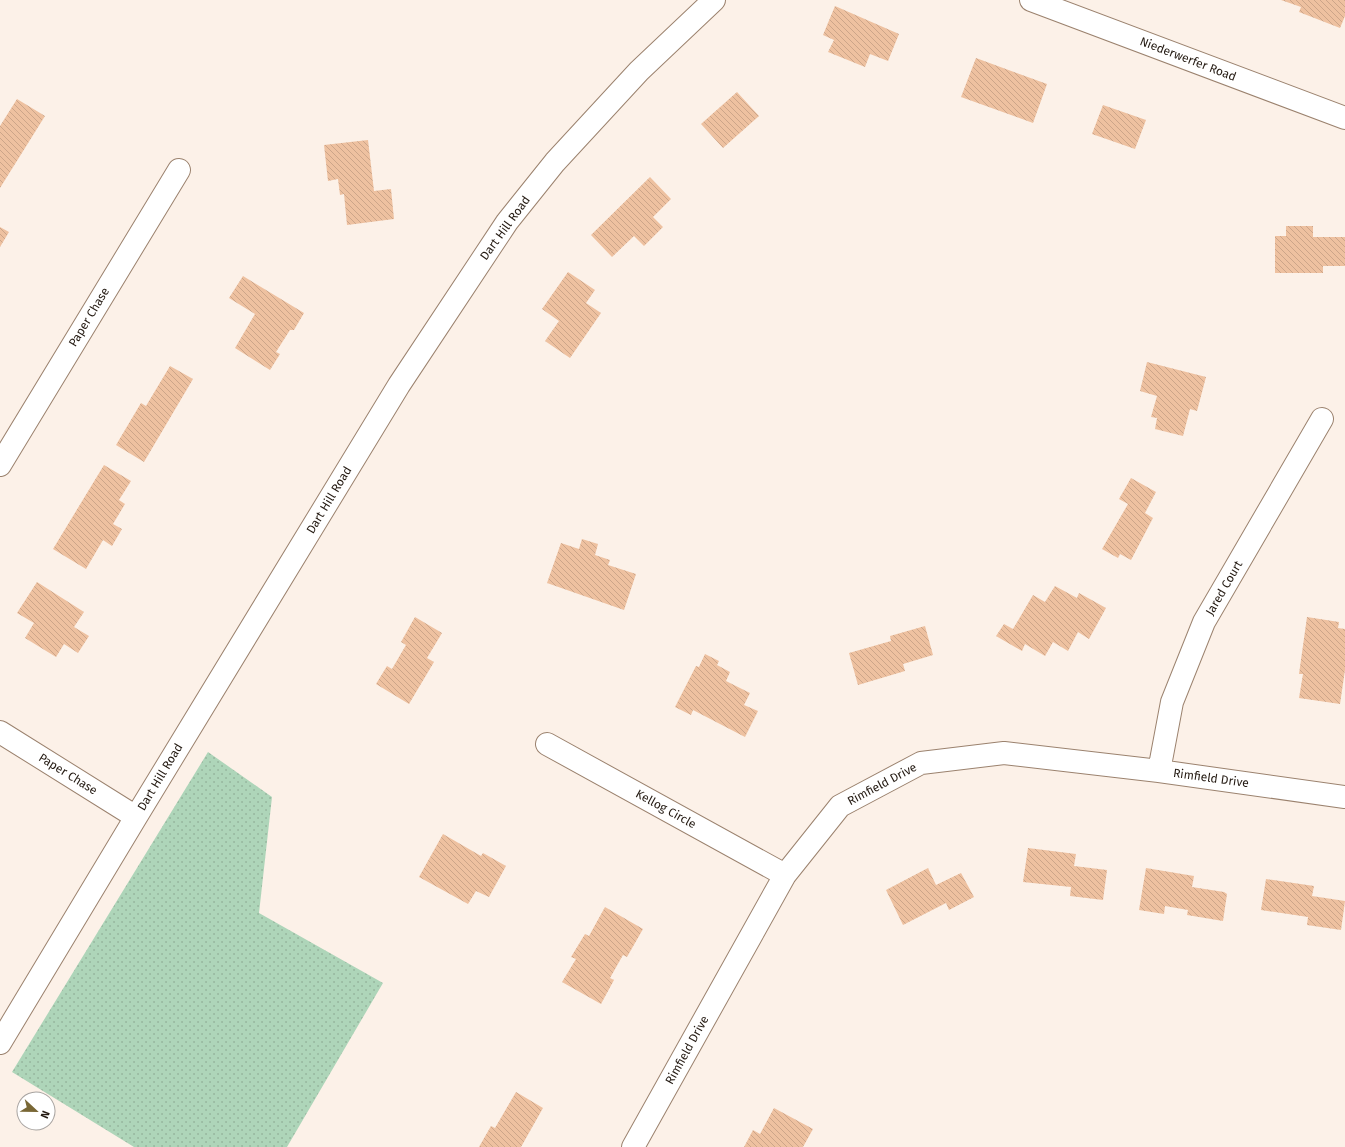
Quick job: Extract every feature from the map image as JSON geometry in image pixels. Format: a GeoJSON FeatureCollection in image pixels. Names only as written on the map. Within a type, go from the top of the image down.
{"type":"FeatureCollection","features":[{"type":"Feature","properties":{"kind":"street","name":"Dart Hill Road"},"geometry":{"type":"LineString","coordinates":[[0,1043],[399,385],[507,222],[555,162],[639,71],[714,0]]}},
{"type":"Feature","properties":{"kind":"street","name":"Niederwerfer Road"},"geometry":{"type":"LineString","coordinates":[[1031,0],[1345,118]]}},
{"type":"Feature","properties":{"kind":"street","name":"Paper Chase"},"geometry":{"type":"LineString","coordinates":[[0,465],[179,170]]}},
{"type":"Feature","properties":{"kind":"street","name":"Jared Court"},"geometry":{"type":"LineString","coordinates":[[1159,771],[1172,702],[1204,622],[1322,419]]}},
{"type":"Feature","properties":{"kind":"street","name":"Paper Chase"},"geometry":{"type":"LineString","coordinates":[[0,732],[136,817]]}},
{"type":"Feature","properties":{"kind":"street","name":"Kellog Circle"},"geometry":{"type":"LineString","coordinates":[[546,744],[785,875]]}},
{"type":"Feature","properties":{"kind":"street","name":"Rimfield Drive"},"geometry":{"type":"LineString","coordinates":[[633,1147],[785,875],[840,806],[921,763],[1004,753],[1159,771],[1345,798]]}},
{"type":"Feature","properties":{"kind":"green space"},"geometry":{"type":"Polygon","coordinates":[[[208,752],[272,797],[259,913],[383,983],[287,1147],[134,1147],[56,1099],[56,1091],[43,1091],[12,1072],[208,752]]]}},
{"type":"Feature","properties":{"kind":"building"},"geometry":{"type":"Polygon","coordinates":[[[1281,0],[1345,0],[1345,16],[1340,28],[1299,12],[1301,7],[1281,0]]]}},
{"type":"Feature","properties":{"kind":"building"},"geometry":{"type":"Polygon","coordinates":[[[835,6],[899,34],[888,61],[870,54],[865,67],[828,52],[834,40],[823,35],[835,6]]]}},
{"type":"Feature","properties":{"kind":"building"},"geometry":{"type":"Polygon","coordinates":[[[976,58],[1047,84],[1033,123],[961,97],[976,58]]]}},
{"type":"Feature","properties":{"kind":"building"},"geometry":{"type":"Polygon","coordinates":[[[737,92],[759,116],[723,148],[701,124],[737,92]]]}},
{"type":"Feature","properties":{"kind":"building"},"geometry":{"type":"Polygon","coordinates":[[[17,99],[45,116],[0,188],[0,126],[17,99]]]}},
{"type":"Feature","properties":{"kind":"building"},"geometry":{"type":"Polygon","coordinates":[[[1103,105],[1146,120],[1135,149],[1092,134],[1103,105]]]}},
{"type":"Feature","properties":{"kind":"building"},"geometry":{"type":"Polygon","coordinates":[[[368,140],[374,191],[391,189],[394,219],[347,225],[344,194],[340,195],[338,179],[328,181],[324,145],[368,140]]]}},
{"type":"Feature","properties":{"kind":"building"},"geometry":{"type":"Polygon","coordinates":[[[650,177],[671,199],[653,217],[663,227],[644,246],[634,236],[612,257],[591,235],[650,177]]]}},
{"type":"Feature","properties":{"kind":"building"},"geometry":{"type":"Polygon","coordinates":[[[1286,226],[1313,226],[1313,237],[1345,237],[1345,266],[1323,266],[1323,273],[1275,273],[1275,236],[1286,236],[1286,226]]]}},
{"type":"Feature","properties":{"kind":"building"},"geometry":{"type":"Polygon","coordinates":[[[0,227],[9,232],[0,247],[0,227]]]}},
{"type":"Feature","properties":{"kind":"building"},"geometry":{"type":"Polygon","coordinates":[[[568,272],[595,290],[586,303],[601,313],[570,358],[545,341],[559,321],[542,309],[568,272]]]}},
{"type":"Feature","properties":{"kind":"building"},"geometry":{"type":"Polygon","coordinates":[[[243,276],[304,313],[294,330],[290,330],[276,352],[280,354],[270,370],[235,348],[255,314],[229,298],[243,276]]]}},
{"type":"Feature","properties":{"kind":"building"},"geometry":{"type":"Polygon","coordinates":[[[1147,362],[1206,377],[1197,411],[1190,409],[1183,436],[1155,429],[1157,418],[1151,417],[1157,396],[1140,391],[1147,362]]]}},
{"type":"Feature","properties":{"kind":"building"},"geometry":{"type":"Polygon","coordinates":[[[170,366],[193,379],[144,462],[116,445],[141,403],[146,406],[170,366]]]}},
{"type":"Feature","properties":{"kind":"building"},"geometry":{"type":"Polygon","coordinates":[[[104,465],[131,481],[119,500],[125,504],[113,524],[122,529],[112,546],[103,540],[86,569],[53,549],[104,465]]]}},
{"type":"Feature","properties":{"kind":"building"},"geometry":{"type":"Polygon","coordinates":[[[1131,478],[1156,492],[1145,513],[1153,518],[1131,560],[1120,554],[1118,558],[1102,549],[1128,504],[1119,499],[1131,478]]]}},
{"type":"Feature","properties":{"kind":"building"},"geometry":{"type":"Polygon","coordinates":[[[582,539],[598,544],[595,555],[610,560],[608,565],[636,574],[624,610],[547,583],[561,543],[579,549],[582,539]]]}},
{"type":"Feature","properties":{"kind":"building"},"geometry":{"type":"Polygon","coordinates":[[[37,582],[84,612],[74,627],[89,636],[78,653],[64,644],[56,657],[25,638],[34,623],[17,613],[37,582]]]}},
{"type":"Feature","properties":{"kind":"building"},"geometry":{"type":"Polygon","coordinates":[[[1055,586],[1077,598],[1079,593],[1106,608],[1089,639],[1078,632],[1068,651],[1053,642],[1045,656],[1025,644],[1022,651],[996,636],[1004,624],[1013,629],[1033,595],[1045,602],[1055,586]]]}},
{"type":"Feature","properties":{"kind":"building"},"geometry":{"type":"Polygon","coordinates":[[[415,617],[442,633],[427,658],[434,662],[409,704],[376,684],[387,666],[392,669],[406,645],[401,642],[415,617]]]}},
{"type":"Feature","properties":{"kind":"building"},"geometry":{"type":"Polygon","coordinates":[[[1307,617],[1339,622],[1338,628],[1345,629],[1345,670],[1340,704],[1299,698],[1303,674],[1299,674],[1307,617]]]}},
{"type":"Feature","properties":{"kind":"building"},"geometry":{"type":"Polygon","coordinates":[[[925,626],[933,655],[903,664],[905,671],[858,685],[849,653],[891,641],[890,636],[925,626]]]}},
{"type":"Feature","properties":{"kind":"building"},"geometry":{"type":"Polygon","coordinates":[[[705,654],[719,661],[717,665],[730,672],[726,681],[750,693],[744,705],[758,711],[745,737],[693,710],[691,715],[675,707],[696,666],[699,667],[705,654]]]}},
{"type":"Feature","properties":{"kind":"building"},"geometry":{"type":"Polygon","coordinates":[[[443,834],[481,856],[483,853],[506,866],[489,897],[476,891],[468,904],[419,877],[443,834]]]}},
{"type":"Feature","properties":{"kind":"building"},"geometry":{"type":"Polygon","coordinates":[[[1028,848],[1076,854],[1074,866],[1107,870],[1103,900],[1070,896],[1071,887],[1023,882],[1028,848]]]}},
{"type":"Feature","properties":{"kind":"building"},"geometry":{"type":"Polygon","coordinates":[[[928,868],[936,885],[961,873],[974,897],[949,910],[946,903],[903,925],[886,890],[928,868]]]}},
{"type":"Feature","properties":{"kind":"building"},"geometry":{"type":"Polygon","coordinates":[[[1146,868],[1194,876],[1192,887],[1224,892],[1227,894],[1223,921],[1187,915],[1188,910],[1165,906],[1164,914],[1139,910],[1146,868]]]}},
{"type":"Feature","properties":{"kind":"building"},"geometry":{"type":"Polygon","coordinates":[[[1266,879],[1314,886],[1312,896],[1345,901],[1341,930],[1307,925],[1308,917],[1261,910],[1266,879]]]}},
{"type":"Feature","properties":{"kind":"building"},"geometry":{"type":"Polygon","coordinates":[[[605,907],[643,929],[627,957],[623,955],[610,978],[614,980],[601,1004],[562,982],[576,959],[571,957],[585,934],[589,936],[605,907]]]}},
{"type":"Feature","properties":{"kind":"building"},"geometry":{"type":"Polygon","coordinates":[[[516,1092],[543,1108],[521,1147],[479,1147],[491,1126],[495,1128],[516,1092]]]}},
{"type":"Feature","properties":{"kind":"building"},"geometry":{"type":"Polygon","coordinates":[[[774,1108],[813,1129],[803,1147],[744,1147],[753,1130],[760,1134],[774,1108]]]}}]}
